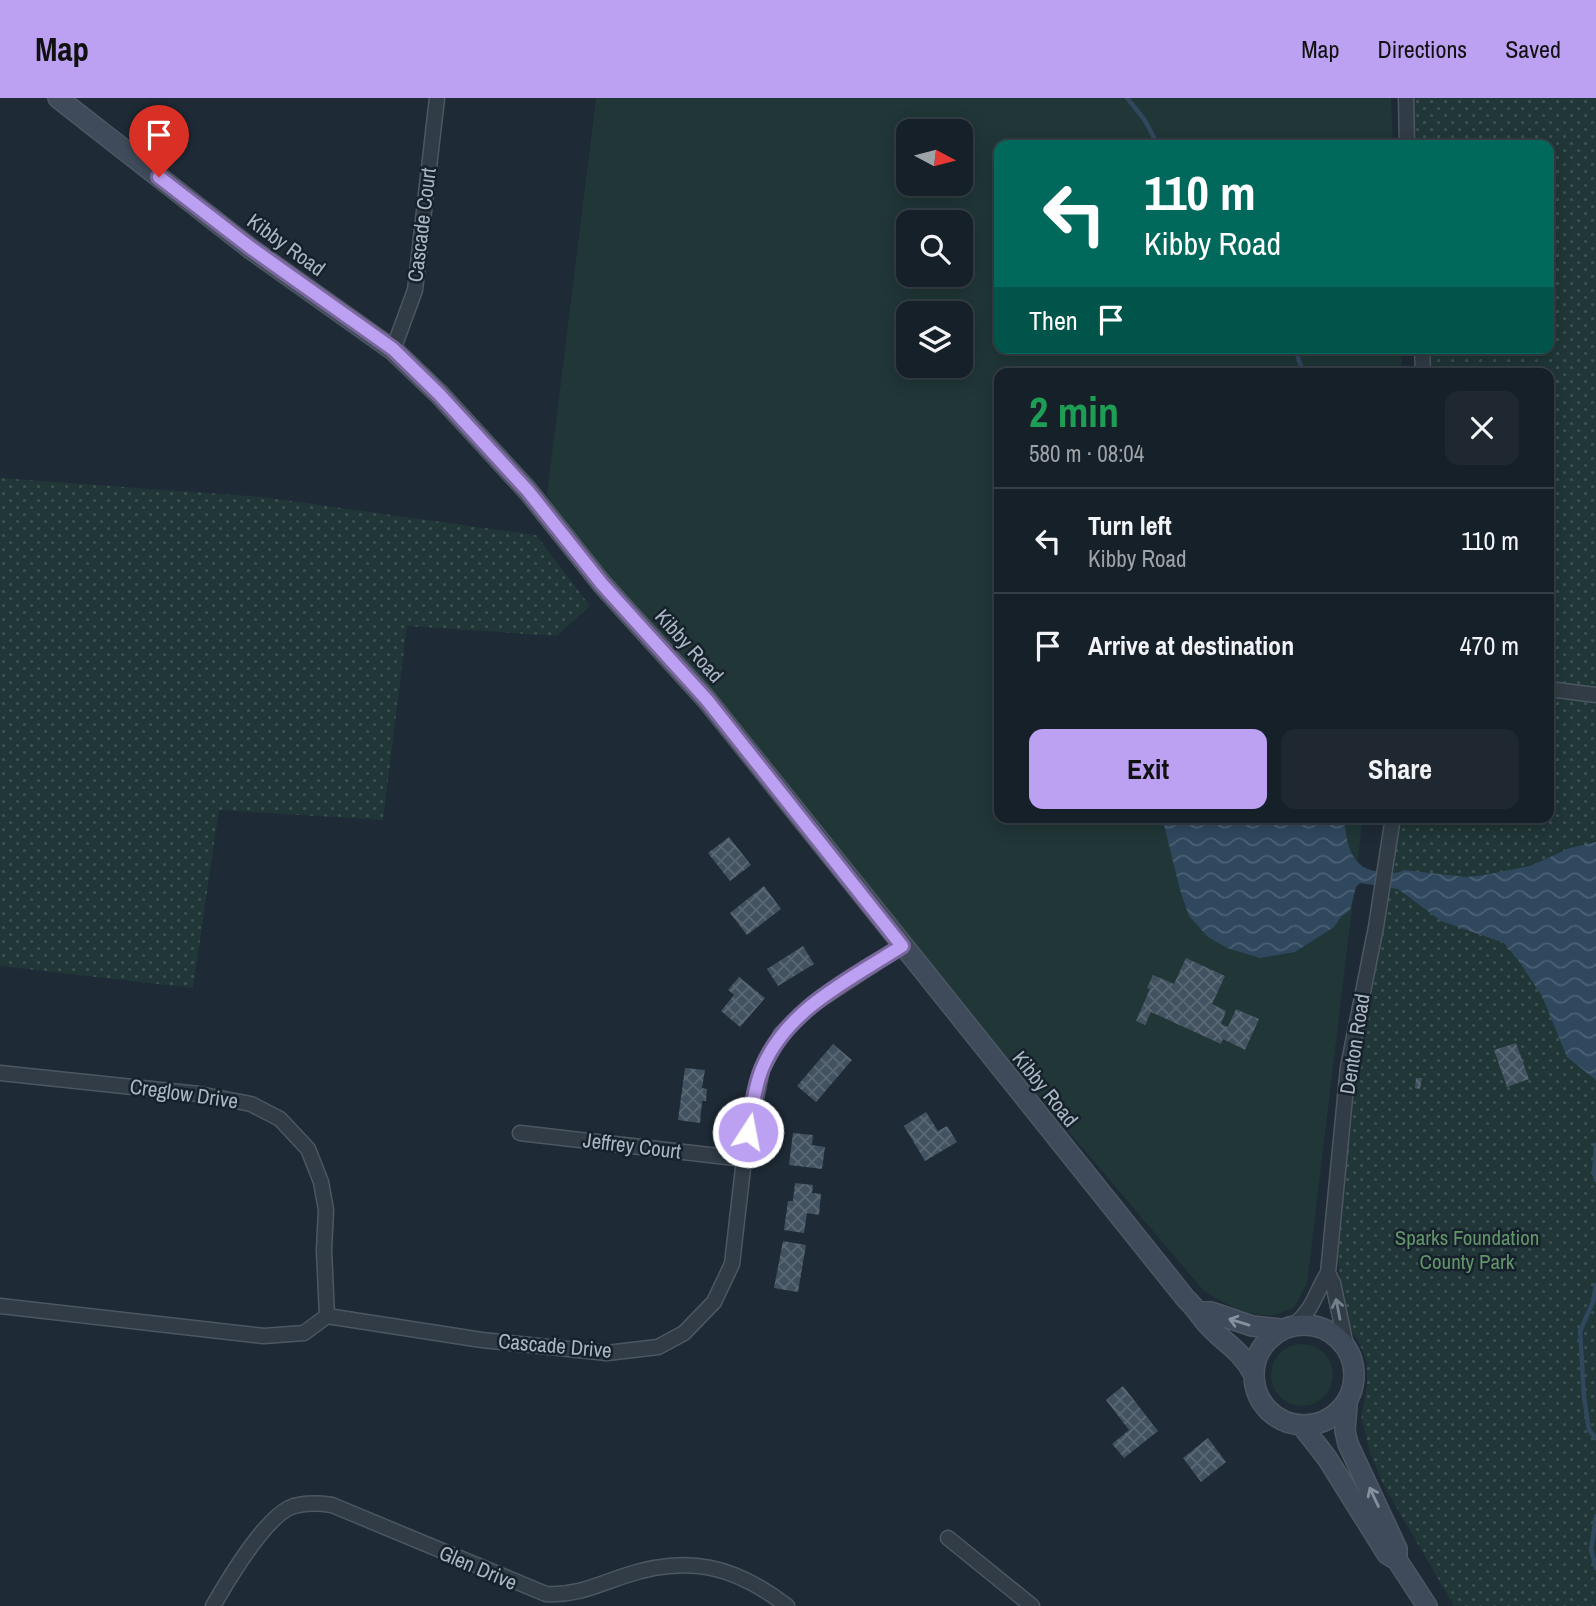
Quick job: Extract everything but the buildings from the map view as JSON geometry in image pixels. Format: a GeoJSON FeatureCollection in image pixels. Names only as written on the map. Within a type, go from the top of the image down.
{"type":"FeatureCollection","features":[{"type":"Feature","properties":{"kind":"main road","name":"Kibby Road"},"geometry":{"type":"LineString","coordinates":[[58,98],[251,248],[393,349],[439,394],[528,491],[602,584],[707,700],[1143,1246],[1200,1312],[1206,1323],[1243,1356],[1254,1373]]}},
{"type":"Feature","properties":{"kind":"main road"},"geometry":{"type":"LineString","coordinates":[[1200,1312],[1211,1312],[1252,1325],[1318,1326],[1339,1338],[1346,1346],[1355,1380],[1346,1405],[1345,1430],[1348,1444],[1397,1549],[1396,1560]]}},
{"type":"Feature","properties":{"kind":"main road"},"geometry":{"type":"LineString","coordinates":[[1287,1327],[1261,1349],[1254,1373],[1256,1389],[1263,1402],[1275,1415],[1302,1426],[1316,1426],[1346,1405]]}},
{"type":"Feature","properties":{"kind":"main road"},"geometry":{"type":"LineString","coordinates":[[1302,1426],[1327,1458],[1387,1554],[1396,1560],[1427,1606]]}},
{"type":"Feature","properties":{"kind":"street","name":"Cascade Court"},"geometry":{"type":"LineString","coordinates":[[393,349],[415,290],[437,98]]}},
{"type":"Feature","properties":{"kind":"street"},"geometry":{"type":"LineString","coordinates":[[1406,98],[1407,140]]}},
{"type":"Feature","properties":{"kind":"street"},"geometry":{"type":"LineString","coordinates":[[1554,690],[1596,695]]}},
{"type":"Feature","properties":{"kind":"street","name":"Denton Road"},"geometry":{"type":"LineString","coordinates":[[1287,1327],[1310,1309],[1328,1273],[1348,1068],[1380,902],[1392,823]]}},
{"type":"Feature","properties":{"kind":"street","name":"Cascade Drive"},"geometry":{"type":"LineString","coordinates":[[327,1316],[482,1340],[607,1353],[659,1347],[684,1334],[714,1302],[732,1264],[744,1160],[762,1069],[782,1034],[812,1005],[902,946]]}},
{"type":"Feature","properties":{"kind":"street","name":"Creglow Drive"},"geometry":{"type":"LineString","coordinates":[[0,1073],[199,1094],[251,1104],[280,1119],[308,1149],[321,1182],[327,1210],[324,1250],[327,1316]]}},
{"type":"Feature","properties":{"kind":"street","name":"Jeffrey Court"},"geometry":{"type":"LineString","coordinates":[[520,1133],[744,1160]]}},
{"type":"Feature","properties":{"kind":"street","name":"Denton Road"},"geometry":{"type":"LineString","coordinates":[[1328,1273],[1333,1283],[1346,1346]]}},
{"type":"Feature","properties":{"kind":"street"},"geometry":{"type":"LineString","coordinates":[[0,1306],[264,1336],[304,1333],[327,1316]]}},
{"type":"Feature","properties":{"kind":"street","name":"Glen Drive"},"geometry":{"type":"LineString","coordinates":[[213,1606],[224,1585],[274,1518],[292,1507],[315,1502],[332,1505],[546,1594],[565,1595],[588,1590],[626,1575],[674,1565],[720,1568],[757,1585],[787,1606]]}},
{"type":"Feature","properties":{"kind":"street"},"geometry":{"type":"LineString","coordinates":[[948,1538],[1032,1606]]}},
{"type":"Feature","properties":{"kind":"green space"},"geometry":{"type":"Polygon","coordinates":[[[596,98],[1391,98],[1393,140],[994,140],[994,354],[1401,354],[1402,368],[994,368],[994,823],[1362,823],[1307,1284],[1294,1308],[1273,1315],[1246,1312],[1204,1291],[564,538],[547,494],[596,98]]]}},
{"type":"Feature","properties":{"kind":"green space","name":"Sparks Foundation County Park"},"geometry":{"type":"Polygon","coordinates":[[[1411,98],[1596,98],[1596,1606],[1454,1606],[1384,1486],[1369,1450],[1361,1415],[1367,1387],[1367,1362],[1358,1340],[1346,1324],[1337,1251],[1384,823],[1554,823],[1554,368],[1425,368],[1424,354],[1554,354],[1554,140],[1413,140],[1411,98]]]}},
{"type":"Feature","properties":{"kind":"green space"},"geometry":{"type":"Polygon","coordinates":[[[0,478],[262,497],[536,535],[590,606],[557,636],[407,626],[383,820],[219,810],[193,988],[0,966],[0,478]]]}},
{"type":"Feature","properties":{"kind":"green space"},"geometry":{"type":"Polygon","coordinates":[[[1302,1344],[1314,1346],[1324,1353],[1331,1363],[1331,1387],[1324,1397],[1314,1404],[1302,1406],[1290,1404],[1280,1397],[1273,1387],[1271,1375],[1273,1363],[1280,1353],[1290,1346],[1302,1344]]]}},
{"type":"Feature","properties":{"kind":"water"},"geometry":{"type":"Polygon","coordinates":[[[1163,823],[1345,823],[1352,854],[1357,861],[1371,870],[1391,873],[1404,870],[1466,877],[1530,866],[1570,848],[1596,842],[1596,1080],[1567,1057],[1542,996],[1504,943],[1441,921],[1398,889],[1360,883],[1356,887],[1350,910],[1334,927],[1295,952],[1260,958],[1227,948],[1208,937],[1189,916],[1163,823]]]}},
{"type":"Feature","properties":{"kind":"waterway"},"geometry":{"type":"LineString","coordinates":[[1127,98],[1144,119],[1155,140]]}},
{"type":"Feature","properties":{"kind":"waterway"},"geometry":{"type":"LineString","coordinates":[[1297,354],[1301,368]]}},
{"type":"Feature","properties":{"kind":"waterway"},"geometry":{"type":"LineString","coordinates":[[1596,1145],[1596,1180]]}},
{"type":"Feature","properties":{"kind":"waterway"},"geometry":{"type":"LineString","coordinates":[[1596,1285],[1593,1302],[1580,1331],[1584,1397],[1589,1430],[1596,1438]]}},
{"type":"Feature","properties":{"kind":"waterway"},"geometry":{"type":"LineString","coordinates":[[1596,1516],[1591,1550],[1596,1568]]}},
{"type":"Feature","properties":{"kind":"route"},"geometry":{"type":"LineString","coordinates":[[159,177],[251,248],[393,349],[439,394],[528,491],[602,584],[707,700],[902,946],[812,1005],[782,1034],[762,1069],[748,1132]]}}]}
